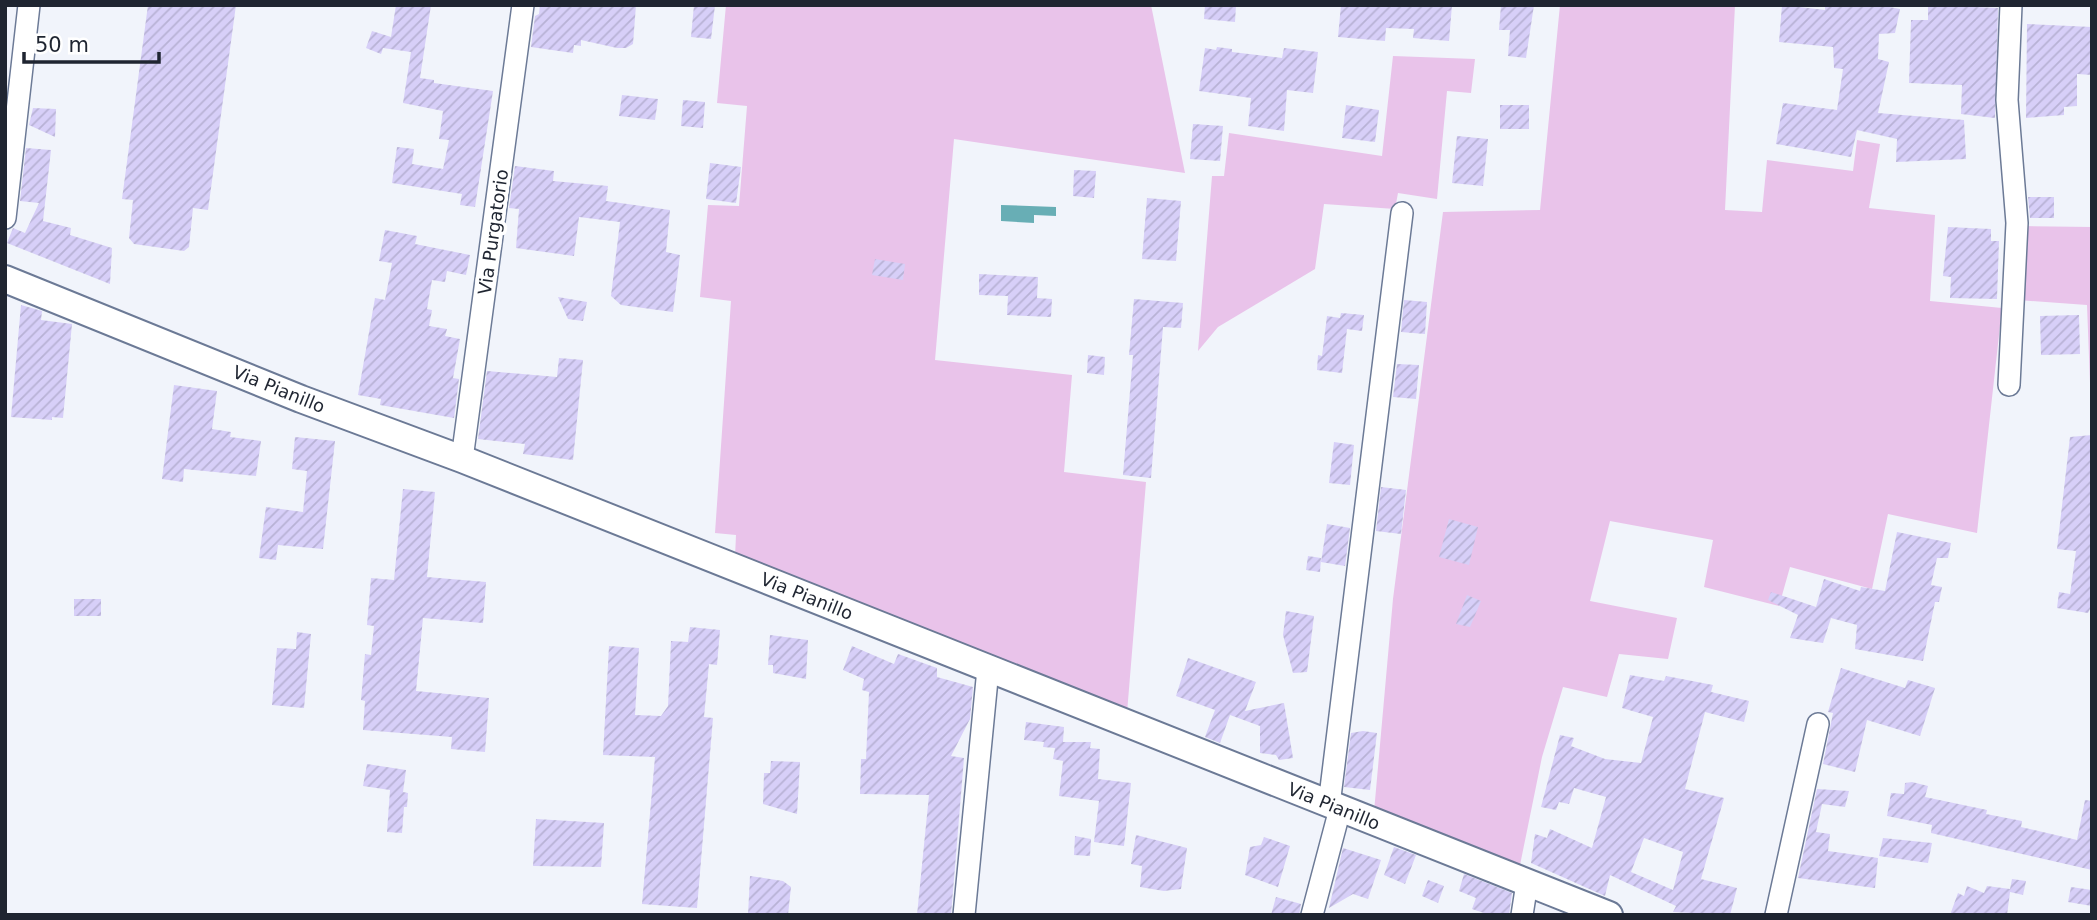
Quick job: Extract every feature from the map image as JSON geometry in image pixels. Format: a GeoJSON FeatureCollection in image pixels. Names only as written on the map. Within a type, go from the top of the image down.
{"type":"FeatureCollection","features":[{"type":"Feature","properties":{"kind":"street"},"geometry":{"type":"LineString","coordinates":[[5,218],[29,5]]}},
{"type":"Feature","properties":{"kind":"street","name":"Via Purgatorio"},"geometry":{"type":"LineString","coordinates":[[462,458],[523,5]]}},
{"type":"Feature","properties":{"kind":"street"},"geometry":{"type":"LineString","coordinates":[[2009,386],[2017,223],[2007,100],[2011,5]]}},
{"type":"Feature","properties":{"kind":"street"},"geometry":{"type":"LineString","coordinates":[[1312,915],[1334,807],[1402,213]]}},
{"type":"Feature","properties":{"kind":"street","name":"Via Pianillo"},"geometry":{"type":"LineString","coordinates":[[5,279],[301,399],[462,458],[1609,915]]}},
{"type":"Feature","properties":{"kind":"street"},"geometry":{"type":"LineString","coordinates":[[964,915],[988,669]]}},
{"type":"Feature","properties":{"kind":"street"},"geometry":{"type":"LineString","coordinates":[[1776,915],[1818,724]]}},
{"type":"Feature","properties":{"kind":"street"},"geometry":{"type":"LineString","coordinates":[[1522,915],[1527,883]]}},
{"type":"Feature","properties":{"kind":"shaded area"},"geometry":{"type":"Polygon","coordinates":[[[726,5],[1151,5],[1185,173],[954,139],[935,360],[1072,375],[1064,472],[1146,482],[1127,713],[735,557],[736,535],[715,533],[731,301],[700,297],[708,205],[739,206],[747,106],[717,103],[726,5]]]}},
{"type":"Feature","properties":{"kind":"shaded area"},"geometry":{"type":"Polygon","coordinates":[[[1560,5],[1735,5],[1725,210],[1762,212],[1767,160],[1853,171],[1857,140],[1880,144],[1869,208],[1935,215],[1930,301],[2002,308],[1977,533],[1888,514],[1872,589],[1790,567],[1779,606],[1704,587],[1713,540],[1610,521],[1590,601],[1677,618],[1668,659],[1619,654],[1607,697],[1563,687],[1542,757],[1519,870],[1374,812],[1393,599],[1443,212],[1540,210],[1560,5]]]}},
{"type":"Feature","properties":{"kind":"shaded area"},"geometry":{"type":"Polygon","coordinates":[[[1393,56],[1475,59],[1471,93],[1447,91],[1437,199],[1398,193],[1395,209],[1324,204],[1315,269],[1218,327],[1198,351],[1212,176],[1224,176],[1229,133],[1382,156],[1393,56]]]}},
{"type":"Feature","properties":{"kind":"shaded area"},"geometry":{"type":"Polygon","coordinates":[[[2022,226],[2092,227],[2092,435],[2087,305],[2018,300],[2022,226]]]}},
{"type":"Feature","properties":{"kind":"water"},"geometry":{"type":"Polygon","coordinates":[[[1001,205],[1056,207],[1056,216],[1034,215],[1034,223],[1001,221],[1001,205]]]}},
{"type":"Feature","properties":{"kind":"building"},"geometry":{"type":"Polygon","coordinates":[[[148,5],[236,5],[208,210],[193,208],[189,247],[184,251],[134,244],[129,238],[133,200],[122,199],[148,5]]]}},
{"type":"Feature","properties":{"kind":"building"},"geometry":{"type":"Polygon","coordinates":[[[396,5],[431,5],[420,78],[434,80],[434,83],[493,91],[475,207],[460,205],[462,194],[392,183],[397,147],[414,149],[412,164],[443,169],[449,140],[439,139],[443,111],[403,103],[411,52],[383,48],[381,54],[366,48],[372,31],[391,37],[396,5]]]}},
{"type":"Feature","properties":{"kind":"building"},"geometry":{"type":"Polygon","coordinates":[[[540,5],[636,5],[633,44],[626,48],[617,48],[581,40],[581,46],[574,45],[573,53],[531,47],[535,16],[539,14],[540,5]]]}},
{"type":"Feature","properties":{"kind":"building"},"geometry":{"type":"Polygon","coordinates":[[[694,5],[715,5],[711,39],[691,37],[694,5]]]}},
{"type":"Feature","properties":{"kind":"building"},"geometry":{"type":"Polygon","coordinates":[[[1205,5],[1236,5],[1235,22],[1204,19],[1205,5]]]}},
{"type":"Feature","properties":{"kind":"building"},"geometry":{"type":"Polygon","coordinates":[[[1341,5],[1452,5],[1449,41],[1413,38],[1414,29],[1386,28],[1385,41],[1338,37],[1341,5]]]}},
{"type":"Feature","properties":{"kind":"building"},"geometry":{"type":"Polygon","coordinates":[[[1501,5],[1534,5],[1526,58],[1508,56],[1510,30],[1499,30],[1501,5]]]}},
{"type":"Feature","properties":{"kind":"building"},"geometry":{"type":"Polygon","coordinates":[[[1782,5],[1825,10],[1825,5],[1879,5],[1900,9],[1895,33],[1879,34],[1878,59],[1889,62],[1878,113],[1964,120],[1966,159],[1896,162],[1897,139],[1857,130],[1851,157],[1776,144],[1783,103],[1837,110],[1843,69],[1834,68],[1833,47],[1779,42],[1782,5]]]}},
{"type":"Feature","properties":{"kind":"building"},"geometry":{"type":"Polygon","coordinates":[[[1928,5],[1998,8],[1995,118],[1961,114],[1962,85],[1909,83],[1911,20],[1928,20],[1928,5]]]}},
{"type":"Feature","properties":{"kind":"building"},"geometry":{"type":"Polygon","coordinates":[[[2027,24],[2092,27],[2092,75],[2077,74],[2077,106],[2064,107],[2064,115],[2026,118],[2027,24]]]}},
{"type":"Feature","properties":{"kind":"building"},"geometry":{"type":"Polygon","coordinates":[[[1217,47],[1232,49],[1232,52],[1282,58],[1284,48],[1318,52],[1313,93],[1287,90],[1284,131],[1248,126],[1251,98],[1199,91],[1205,48],[1216,50],[1217,47]]]}},
{"type":"Feature","properties":{"kind":"building"},"geometry":{"type":"Polygon","coordinates":[[[622,95],[658,99],[655,120],[619,116],[622,95]]]}},
{"type":"Feature","properties":{"kind":"building"},"geometry":{"type":"Polygon","coordinates":[[[683,100],[705,102],[703,128],[681,126],[683,100]]]}},
{"type":"Feature","properties":{"kind":"building"},"geometry":{"type":"Polygon","coordinates":[[[1346,105],[1379,110],[1375,142],[1342,138],[1346,105]]]}},
{"type":"Feature","properties":{"kind":"building"},"geometry":{"type":"Polygon","coordinates":[[[1500,105],[1529,105],[1529,129],[1500,129],[1500,105]]]}},
{"type":"Feature","properties":{"kind":"building"},"geometry":{"type":"Polygon","coordinates":[[[33,108],[56,109],[55,137],[29,125],[33,108]]]}},
{"type":"Feature","properties":{"kind":"building"},"geometry":{"type":"Polygon","coordinates":[[[1193,124],[1223,126],[1220,161],[1190,159],[1193,124]]]}},
{"type":"Feature","properties":{"kind":"building"},"geometry":{"type":"Polygon","coordinates":[[[1457,136],[1488,139],[1483,186],[1452,183],[1457,136]]]}},
{"type":"Feature","properties":{"kind":"building"},"geometry":{"type":"Polygon","coordinates":[[[26,148],[51,150],[43,221],[71,228],[70,235],[112,248],[110,284],[7,243],[13,228],[25,233],[39,203],[20,201],[26,148]]]}},
{"type":"Feature","properties":{"kind":"building"},"geometry":{"type":"Polygon","coordinates":[[[710,163],[741,167],[736,203],[706,199],[710,163]]]}},
{"type":"Feature","properties":{"kind":"building"},"geometry":{"type":"Polygon","coordinates":[[[515,166],[554,171],[553,181],[608,186],[606,201],[670,210],[666,252],[680,255],[673,312],[621,305],[611,296],[620,222],[579,217],[574,256],[516,248],[519,209],[509,208],[515,166]]]}},
{"type":"Feature","properties":{"kind":"building"},"geometry":{"type":"Polygon","coordinates":[[[1074,170],[1096,171],[1094,198],[1073,196],[1074,170]]]}},
{"type":"Feature","properties":{"kind":"building"},"geometry":{"type":"Polygon","coordinates":[[[2028,197],[2054,197],[2054,218],[2030,218],[2028,197]]]}},
{"type":"Feature","properties":{"kind":"building"},"geometry":{"type":"Polygon","coordinates":[[[1147,198],[1181,201],[1176,261],[1142,259],[1147,198]]]}},
{"type":"Feature","properties":{"kind":"building"},"geometry":{"type":"Polygon","coordinates":[[[1948,227],[1991,229],[1991,241],[1999,241],[1997,299],[1950,298],[1951,277],[1943,276],[1948,227]]]}},
{"type":"Feature","properties":{"kind":"building"},"geometry":{"type":"Polygon","coordinates":[[[385,230],[417,236],[415,244],[470,255],[466,275],[447,271],[445,282],[432,280],[427,309],[432,310],[429,326],[447,329],[445,336],[460,339],[453,378],[459,379],[454,418],[380,405],[381,399],[358,395],[375,298],[385,300],[392,263],[379,261],[385,230]]]}},
{"type":"Feature","properties":{"kind":"building"},"geometry":{"type":"Polygon","coordinates":[[[875,259],[905,264],[903,280],[872,275],[875,259]]]}},
{"type":"Feature","properties":{"kind":"building"},"geometry":{"type":"Polygon","coordinates":[[[979,274],[1038,277],[1037,298],[1052,299],[1051,317],[1007,315],[1008,296],[979,295],[979,274]]]}},
{"type":"Feature","properties":{"kind":"building"},"geometry":{"type":"Polygon","coordinates":[[[558,297],[587,302],[583,321],[568,319],[558,297]]]}},
{"type":"Feature","properties":{"kind":"building"},"geometry":{"type":"Polygon","coordinates":[[[1134,299],[1183,303],[1181,328],[1163,327],[1151,478],[1123,475],[1133,355],[1129,355],[1134,299]]]}},
{"type":"Feature","properties":{"kind":"building"},"geometry":{"type":"Polygon","coordinates":[[[1404,300],[1427,302],[1425,334],[1401,332],[1404,300]]]}},
{"type":"Feature","properties":{"kind":"building"},"geometry":{"type":"Polygon","coordinates":[[[21,305],[42,311],[41,320],[72,324],[63,418],[52,417],[52,420],[11,417],[21,305]]]}},
{"type":"Feature","properties":{"kind":"building"},"geometry":{"type":"Polygon","coordinates":[[[1341,313],[1364,315],[1362,331],[1347,329],[1342,373],[1317,370],[1318,355],[1322,356],[1327,316],[1340,318],[1341,313]]]}},
{"type":"Feature","properties":{"kind":"building"},"geometry":{"type":"Polygon","coordinates":[[[2079,315],[2080,354],[2041,355],[2040,316],[2079,315]]]}},
{"type":"Feature","properties":{"kind":"building"},"geometry":{"type":"Polygon","coordinates":[[[1088,355],[1105,357],[1104,375],[1087,373],[1088,355]]]}},
{"type":"Feature","properties":{"kind":"building"},"geometry":{"type":"Polygon","coordinates":[[[559,358],[583,360],[573,460],[523,454],[525,444],[478,439],[487,371],[557,377],[559,358]]]}},
{"type":"Feature","properties":{"kind":"building"},"geometry":{"type":"Polygon","coordinates":[[[1397,364],[1419,365],[1416,399],[1393,397],[1397,364]]]}},
{"type":"Feature","properties":{"kind":"building"},"geometry":{"type":"Polygon","coordinates":[[[174,385],[217,391],[212,429],[231,432],[230,437],[261,441],[256,476],[184,469],[183,482],[162,479],[174,385]]]}},
{"type":"Feature","properties":{"kind":"building"},"geometry":{"type":"Polygon","coordinates":[[[2092,435],[2092,605],[2088,613],[2057,608],[2059,592],[2070,594],[2076,551],[2057,549],[2070,437],[2092,435]]]}},
{"type":"Feature","properties":{"kind":"building"},"geometry":{"type":"Polygon","coordinates":[[[295,437],[335,441],[323,549],[278,545],[276,560],[259,558],[266,507],[303,512],[307,471],[292,469],[295,437]]]}},
{"type":"Feature","properties":{"kind":"building"},"geometry":{"type":"Polygon","coordinates":[[[1334,442],[1354,445],[1350,485],[1329,483],[1334,442]]]}},
{"type":"Feature","properties":{"kind":"building"},"geometry":{"type":"Polygon","coordinates":[[[1381,487],[1406,490],[1401,534],[1376,531],[1381,487]]]}},
{"type":"Feature","properties":{"kind":"building"},"geometry":{"type":"Polygon","coordinates":[[[403,489],[435,492],[427,577],[486,582],[483,623],[423,618],[416,691],[489,698],[485,752],[451,749],[452,737],[363,730],[365,701],[361,700],[365,654],[371,655],[374,626],[367,625],[371,578],[394,580],[403,489]]]}},
{"type":"Feature","properties":{"kind":"building"},"geometry":{"type":"Polygon","coordinates":[[[1449,519],[1478,527],[1469,565],[1439,557],[1449,519]]]}},
{"type":"Feature","properties":{"kind":"building"},"geometry":{"type":"Polygon","coordinates":[[[1327,524],[1350,528],[1345,566],[1321,562],[1327,524]]]}},
{"type":"Feature","properties":{"kind":"building"},"geometry":{"type":"Polygon","coordinates":[[[1897,532],[1951,543],[1948,558],[1937,558],[1931,585],[1942,587],[1939,602],[1935,602],[1923,661],[1855,649],[1857,625],[1831,618],[1823,643],[1790,638],[1798,615],[1768,600],[1771,592],[1816,607],[1824,579],[1860,591],[1861,587],[1885,591],[1897,532]]]}},
{"type":"Feature","properties":{"kind":"building"},"geometry":{"type":"Polygon","coordinates":[[[1308,556],[1321,558],[1320,572],[1306,570],[1308,556]]]}},
{"type":"Feature","properties":{"kind":"building"},"geometry":{"type":"Polygon","coordinates":[[[1467,595],[1481,601],[1470,627],[1456,624],[1467,595]]]}},
{"type":"Feature","properties":{"kind":"building"},"geometry":{"type":"Polygon","coordinates":[[[74,599],[101,599],[101,616],[74,616],[74,599]]]}},
{"type":"Feature","properties":{"kind":"building"},"geometry":{"type":"Polygon","coordinates":[[[1286,611],[1314,616],[1307,672],[1293,673],[1283,635],[1286,611]]]}},
{"type":"Feature","properties":{"kind":"building"},"geometry":{"type":"Polygon","coordinates":[[[690,627],[720,630],[717,665],[709,664],[704,717],[713,718],[697,908],[642,904],[655,757],[603,755],[609,646],[639,648],[635,715],[661,716],[668,706],[671,641],[688,642],[690,627]]]}},
{"type":"Feature","properties":{"kind":"building"},"geometry":{"type":"Polygon","coordinates":[[[297,632],[311,634],[304,708],[272,705],[277,648],[296,649],[297,632]]]}},
{"type":"Feature","properties":{"kind":"building"},"geometry":{"type":"Polygon","coordinates":[[[770,635],[808,640],[806,679],[773,673],[773,665],[768,665],[770,635]]]}},
{"type":"Feature","properties":{"kind":"building"},"geometry":{"type":"Polygon","coordinates":[[[852,646],[894,664],[898,654],[937,668],[937,677],[973,687],[970,719],[951,756],[964,758],[951,915],[917,915],[929,795],[860,794],[861,759],[866,759],[869,692],[862,690],[864,679],[843,670],[852,646]]]}},
{"type":"Feature","properties":{"kind":"building"},"geometry":{"type":"Polygon","coordinates":[[[1188,658],[1256,682],[1245,711],[1284,703],[1293,758],[1279,760],[1276,755],[1260,753],[1260,726],[1230,715],[1220,743],[1205,737],[1215,710],[1176,696],[1188,658]]]}},
{"type":"Feature","properties":{"kind":"building"},"geometry":{"type":"Polygon","coordinates":[[[1841,668],[1905,688],[1908,680],[1935,688],[1920,736],[1867,720],[1855,772],[1823,764],[1833,713],[1828,712],[1841,668]]]}},
{"type":"Feature","properties":{"kind":"building"},"geometry":{"type":"Polygon","coordinates":[[[1630,675],[1664,681],[1666,676],[1713,685],[1711,692],[1749,701],[1744,722],[1705,712],[1685,789],[1724,798],[1701,879],[1737,888],[1730,915],[1673,912],[1676,906],[1610,875],[1605,896],[1531,863],[1535,834],[1547,838],[1550,829],[1592,848],[1606,797],[1574,788],[1569,804],[1559,802],[1556,810],[1541,807],[1560,735],[1574,738],[1571,746],[1605,759],[1641,763],[1653,717],[1622,708],[1630,675]],[[1644,838],[1631,872],[1673,890],[1683,852],[1644,838]]]}},
{"type":"Feature","properties":{"kind":"building"},"geometry":{"type":"Polygon","coordinates":[[[1026,722],[1064,727],[1063,742],[1091,742],[1090,748],[1100,749],[1098,779],[1131,783],[1124,846],[1094,842],[1099,801],[1059,796],[1063,761],[1053,759],[1055,748],[1043,747],[1044,742],[1024,740],[1026,722]]]}},
{"type":"Feature","properties":{"kind":"building"},"geometry":{"type":"Polygon","coordinates":[[[1351,733],[1377,733],[1370,790],[1344,787],[1351,733]]]}},
{"type":"Feature","properties":{"kind":"building"},"geometry":{"type":"Polygon","coordinates":[[[771,761],[800,762],[797,814],[763,804],[764,773],[770,773],[771,761]]]}},
{"type":"Feature","properties":{"kind":"building"},"geometry":{"type":"Polygon","coordinates":[[[367,764],[406,770],[403,792],[408,793],[402,833],[387,832],[390,790],[363,786],[367,764]]]}},
{"type":"Feature","properties":{"kind":"building"},"geometry":{"type":"Polygon","coordinates":[[[1905,783],[1928,786],[1925,797],[1987,810],[1986,814],[2022,821],[2021,827],[2077,840],[2085,800],[2092,801],[2092,870],[1931,833],[1932,825],[1887,816],[1891,793],[1904,794],[1905,783]]]}},
{"type":"Feature","properties":{"kind":"building"},"geometry":{"type":"Polygon","coordinates":[[[1817,789],[1849,791],[1845,807],[1822,804],[1816,832],[1830,834],[1828,851],[1878,858],[1875,888],[1798,878],[1817,789]]]}},
{"type":"Feature","properties":{"kind":"building"},"geometry":{"type":"Polygon","coordinates":[[[536,819],[604,823],[601,867],[533,866],[536,819]]]}},
{"type":"Feature","properties":{"kind":"building"},"geometry":{"type":"Polygon","coordinates":[[[1136,835],[1187,848],[1181,889],[1164,891],[1140,887],[1142,866],[1131,864],[1136,835]]]}},
{"type":"Feature","properties":{"kind":"building"},"geometry":{"type":"Polygon","coordinates":[[[1075,836],[1091,839],[1090,856],[1074,855],[1075,836]]]}},
{"type":"Feature","properties":{"kind":"building"},"geometry":{"type":"Polygon","coordinates":[[[1264,837],[1290,846],[1278,887],[1245,875],[1250,847],[1261,845],[1264,837]]]}},
{"type":"Feature","properties":{"kind":"building"},"geometry":{"type":"Polygon","coordinates":[[[1883,838],[1932,843],[1928,863],[1879,856],[1883,838]]]}},
{"type":"Feature","properties":{"kind":"building"},"geometry":{"type":"Polygon","coordinates":[[[1394,847],[1416,855],[1405,884],[1384,875],[1394,847]]]}},
{"type":"Feature","properties":{"kind":"building"},"geometry":{"type":"Polygon","coordinates":[[[1343,848],[1381,860],[1368,899],[1353,894],[1329,908],[1343,848]]]}},
{"type":"Feature","properties":{"kind":"building"},"geometry":{"type":"Polygon","coordinates":[[[1464,874],[1512,893],[1509,915],[1490,915],[1472,909],[1476,898],[1459,891],[1464,874]]]}},
{"type":"Feature","properties":{"kind":"building"},"geometry":{"type":"Polygon","coordinates":[[[750,876],[783,881],[791,887],[788,915],[748,915],[750,876]]]}},
{"type":"Feature","properties":{"kind":"building"},"geometry":{"type":"Polygon","coordinates":[[[2012,879],[2026,881],[2023,895],[2010,892],[2007,915],[1950,915],[1958,893],[1964,896],[1967,886],[1984,893],[1987,886],[2010,889],[2012,879]]]}},
{"type":"Feature","properties":{"kind":"building"},"geometry":{"type":"Polygon","coordinates":[[[1428,880],[1444,886],[1438,903],[1422,896],[1428,880]]]}},
{"type":"Feature","properties":{"kind":"building"},"geometry":{"type":"Polygon","coordinates":[[[2071,887],[2092,890],[2092,906],[2068,902],[2071,887]]]}},
{"type":"Feature","properties":{"kind":"building"},"geometry":{"type":"Polygon","coordinates":[[[1276,897],[1301,904],[1299,915],[1271,915],[1276,897]]]}}]}
